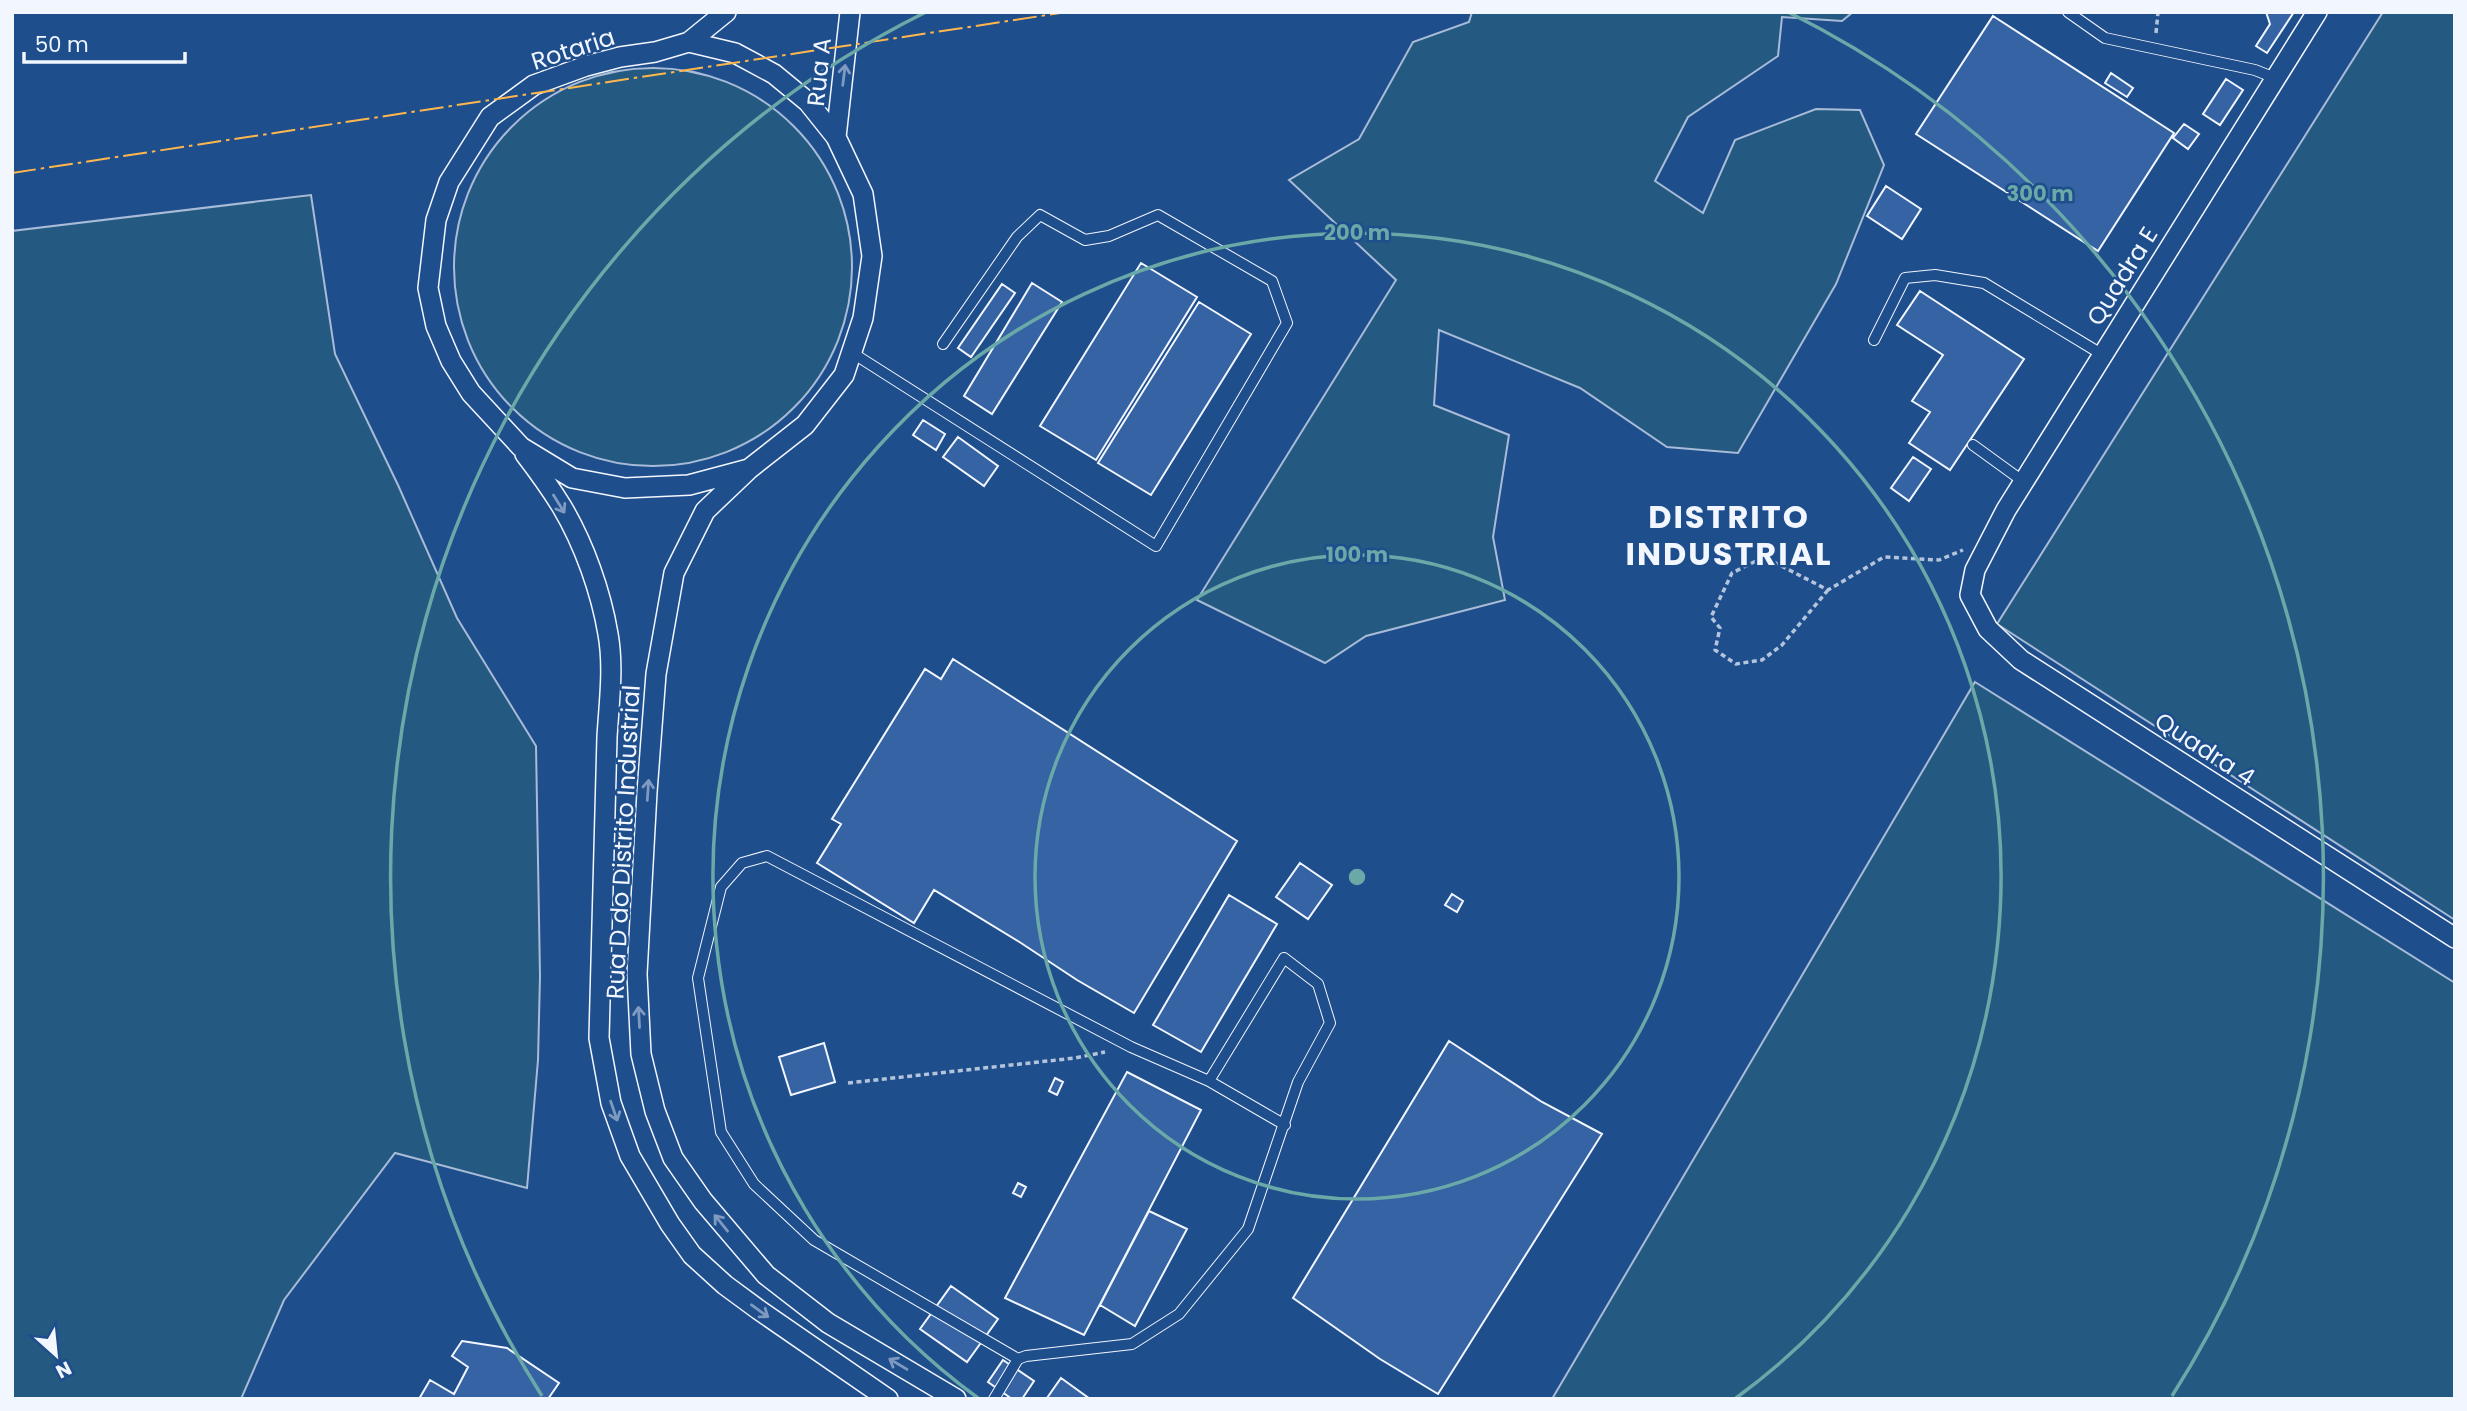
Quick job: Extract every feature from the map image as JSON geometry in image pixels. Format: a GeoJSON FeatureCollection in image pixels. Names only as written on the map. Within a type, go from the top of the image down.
{"type":"FeatureCollection","features":[{"type":"Feature","properties":{"kind":"street"},"geometry":{"type":"LineString","coordinates":[[689,42],[726,12]]}},
{"type":"Feature","properties":{"kind":"street","name":"Rua A"},"geometry":{"type":"LineString","coordinates":[[836,137],[850,12]]}},
{"type":"Feature","properties":{"kind":"street","name":"Quadra E"},"geometry":{"type":"LineString","coordinates":[[1975,569],[2024,482],[2317,12]]}},
{"type":"Feature","properties":{"kind":"street","name":"Rotaria"},"geometry":{"type":"LineString","coordinates":[[689,42],[735,53],[774,74],[808,103],[836,137],[863,194],[872,256],[863,318],[844,375],[805,425],[750,469],[689,485],[625,488],[572,478],[521,447],[471,393],[451,361],[436,326],[428,288],[436,220],[449,182],[490,117],[534,85],[586,66],[689,42]]}},
{"type":"Feature","properties":{"kind":"street","name":"Rua D do Distrito Industrial"},"geometry":{"type":"LineString","coordinates":[[521,447],[563,508],[577,538],[601,603],[609,636],[610,693],[599,1038],[611,1103],[630,1156],[670,1224],[692,1255],[759,1310],[887,1399]]}},
{"type":"Feature","properties":{"kind":"street","name":"Rua D do Distrito Industrial"},"geometry":{"type":"LineString","coordinates":[[750,469],[705,511],[674,573],[669,598],[656,674],[647,792],[637,974],[641,1054],[655,1111],[673,1158],[702,1201],[766,1275],[828,1323],[956,1399]]}},
{"type":"Feature","properties":{"kind":"street","name":"Quadra 4"},"geometry":{"type":"LineString","coordinates":[[1975,569],[1970,595],[1988,629],[2021,660],[2455,938]]}},
{"type":"Feature","properties":{"kind":"lane"},"geometry":{"type":"LineString","coordinates":[[2067,12],[2105,38],[2255,70],[2274,78]]}},
{"type":"Feature","properties":{"kind":"lane"},"geometry":{"type":"LineString","coordinates":[[851,352],[1156,546],[1287,323],[1272,281],[1157,215],[1109,236],[1085,240],[1040,215],[1017,237],[943,344]]}},
{"type":"Feature","properties":{"kind":"lane"},"geometry":{"type":"LineString","coordinates":[[1874,340],[1905,278],[1935,275],[1984,283],[2103,355]]}},
{"type":"Feature","properties":{"kind":"lane"},"geometry":{"type":"LineString","coordinates":[[1972,444],[2024,482]]}},
{"type":"Feature","properties":{"kind":"lane"},"geometry":{"type":"LineString","coordinates":[[1018,1359],[814,1240],[754,1184],[727,1143],[721,1132],[698,978],[721,887],[742,863],[767,856],[1131,1047],[1209,1081],[1285,1125]]}},
{"type":"Feature","properties":{"kind":"lane"},"geometry":{"type":"LineString","coordinates":[[993,1399],[1018,1359],[1132,1343],[1179,1314],[1248,1228],[1298,1082],[1330,1023],[1318,984],[1284,958],[1209,1081]]}},
{"type":"Feature","properties":{"kind":"path"},"geometry":{"type":"LineString","coordinates":[[2155,49],[2158,12]]}},
{"type":"Feature","properties":{"kind":"path"},"geometry":{"type":"LineString","coordinates":[[1828,590],[1764,557],[1732,573],[1711,617],[1720,628],[1716,650],[1736,664],[1762,660],[1782,645],[1828,590],[1884,557],[1939,560],[1991,539]]}},
{"type":"Feature","properties":{"kind":"path"},"geometry":{"type":"LineString","coordinates":[[848,1083],[1075,1058],[1131,1047]]}},
{"type":"Feature","properties":{"kind":"shaded area"},"geometry":{"type":"Polygon","coordinates":[[[1472,12],[1853,12],[1842,21],[1782,17],[1778,56],[1688,117],[1655,181],[1703,213],[1735,140],[1816,109],[1860,110],[1884,165],[1836,284],[1738,453],[1667,447],[1580,388],[1439,330],[1434,405],[1509,435],[1493,537],[1505,600],[1366,636],[1325,663],[1197,600],[1396,280],[1289,180],[1359,139],[1413,42],[1469,22],[1472,12]]]}},
{"type":"Feature","properties":{"kind":"shaded area"},"geometry":{"type":"Polygon","coordinates":[[[2383,12],[2455,13],[2455,920],[1997,624],[2383,12]]]}},
{"type":"Feature","properties":{"kind":"shaded area"},"geometry":{"type":"Polygon","coordinates":[[[653,68],[692,72],[729,83],[764,101],[794,126],[819,156],[837,191],[848,228],[852,267],[848,306],[837,343],[819,378],[794,408],[764,433],[729,451],[692,462],[653,466],[614,462],[577,451],[542,433],[512,408],[487,378],[469,343],[458,306],[454,267],[458,228],[469,191],[487,156],[512,126],[542,101],[577,83],[614,72],[653,68]]]}},
{"type":"Feature","properties":{"kind":"shaded area"},"geometry":{"type":"Polygon","coordinates":[[[311,195],[335,354],[398,485],[457,618],[536,746],[540,976],[538,1060],[527,1188],[395,1153],[284,1300],[241,1399],[12,1399],[12,231],[311,195]]]}},
{"type":"Feature","properties":{"kind":"shaded area"},"geometry":{"type":"Polygon","coordinates":[[[1975,682],[2455,983],[2455,1399],[1552,1399],[1975,682]]]}},
{"type":"Feature","properties":{"kind":"building"},"geometry":{"type":"Polygon","coordinates":[[[2266,12],[2294,12],[2267,53],[2256,46],[2270,24],[2266,12]]]}},
{"type":"Feature","properties":{"kind":"building"},"geometry":{"type":"Polygon","coordinates":[[[1993,16],[2174,133],[2098,251],[1916,134],[1993,16]]]}},
{"type":"Feature","properties":{"kind":"building"},"geometry":{"type":"Polygon","coordinates":[[[2111,73],[2133,88],[2127,97],[2105,83],[2111,73]]]}},
{"type":"Feature","properties":{"kind":"building"},"geometry":{"type":"Polygon","coordinates":[[[2226,79],[2243,90],[2220,125],[2203,114],[2226,79]]]}},
{"type":"Feature","properties":{"kind":"building"},"geometry":{"type":"Polygon","coordinates":[[[2184,124],[2199,134],[2188,149],[2173,138],[2184,124]]]}},
{"type":"Feature","properties":{"kind":"building"},"geometry":{"type":"Polygon","coordinates":[[[1886,186],[1921,209],[1902,239],[1867,216],[1886,186]]]}},
{"type":"Feature","properties":{"kind":"building"},"geometry":{"type":"Polygon","coordinates":[[[1141,263],[1197,297],[1096,460],[1040,426],[1141,263]]]}},
{"type":"Feature","properties":{"kind":"building"},"geometry":{"type":"Polygon","coordinates":[[[1032,283],[1062,302],[992,414],[964,396],[1032,283]]]}},
{"type":"Feature","properties":{"kind":"building"},"geometry":{"type":"Polygon","coordinates":[[[1002,284],[1015,293],[971,357],[958,348],[1002,284]]]}},
{"type":"Feature","properties":{"kind":"building"},"geometry":{"type":"Polygon","coordinates":[[[1920,291],[2024,359],[1950,470],[1909,443],[1930,412],[1912,401],[1943,355],[1897,325],[1920,291]]]}},
{"type":"Feature","properties":{"kind":"building"},"geometry":{"type":"Polygon","coordinates":[[[1199,302],[1251,334],[1151,495],[1098,463],[1199,302]]]}},
{"type":"Feature","properties":{"kind":"building"},"geometry":{"type":"Polygon","coordinates":[[[923,420],[945,434],[936,450],[913,435],[923,420]]]}},
{"type":"Feature","properties":{"kind":"building"},"geometry":{"type":"Polygon","coordinates":[[[958,437],[998,466],[984,486],[943,457],[958,437]]]}},
{"type":"Feature","properties":{"kind":"building"},"geometry":{"type":"Polygon","coordinates":[[[1913,457],[1931,469],[1909,501],[1891,488],[1913,457]]]}},
{"type":"Feature","properties":{"kind":"building"},"geometry":{"type":"Polygon","coordinates":[[[953,659],[1237,841],[1134,1013],[934,890],[914,923],[817,863],[841,824],[832,819],[925,669],[941,679],[953,659]]]}},
{"type":"Feature","properties":{"kind":"building"},"geometry":{"type":"Polygon","coordinates":[[[1300,863],[1332,885],[1308,919],[1276,897],[1300,863]]]}},
{"type":"Feature","properties":{"kind":"building"},"geometry":{"type":"Polygon","coordinates":[[[1452,894],[1463,901],[1457,912],[1445,905],[1452,894]]]}},
{"type":"Feature","properties":{"kind":"building"},"geometry":{"type":"Polygon","coordinates":[[[1229,895],[1277,924],[1201,1052],[1153,1025],[1229,895]]]}},
{"type":"Feature","properties":{"kind":"building"},"geometry":{"type":"Polygon","coordinates":[[[1449,1041],[1542,1102],[1602,1134],[1438,1394],[1380,1359],[1293,1298],[1449,1041]]]}},
{"type":"Feature","properties":{"kind":"building"},"geometry":{"type":"Polygon","coordinates":[[[824,1043],[835,1082],[791,1095],[779,1057],[824,1043]]]}},
{"type":"Feature","properties":{"kind":"building"},"geometry":{"type":"Polygon","coordinates":[[[1127,1072],[1201,1110],[1084,1335],[1005,1298],[1127,1072]]]}},
{"type":"Feature","properties":{"kind":"building"},"geometry":{"type":"Polygon","coordinates":[[[1055,1078],[1063,1082],[1057,1095],[1049,1091],[1055,1078]]]}},
{"type":"Feature","properties":{"kind":"building"},"geometry":{"type":"Polygon","coordinates":[[[1018,1183],[1026,1187],[1021,1197],[1013,1193],[1018,1183]]]}},
{"type":"Feature","properties":{"kind":"building"},"geometry":{"type":"Polygon","coordinates":[[[1149,1211],[1187,1229],[1135,1326],[1100,1305],[1149,1211]]]}},
{"type":"Feature","properties":{"kind":"building"},"geometry":{"type":"Polygon","coordinates":[[[951,1286],[998,1319],[967,1362],[920,1329],[951,1286]]]}},
{"type":"Feature","properties":{"kind":"building"},"geometry":{"type":"Polygon","coordinates":[[[462,1341],[507,1348],[559,1383],[548,1399],[419,1399],[430,1380],[454,1394],[468,1367],[452,1356],[462,1341]]]}},
{"type":"Feature","properties":{"kind":"building"},"geometry":{"type":"Polygon","coordinates":[[[1003,1360],[1034,1381],[1022,1399],[1012,1399],[988,1382],[1003,1360]]]}},
{"type":"Feature","properties":{"kind":"building"},"geometry":{"type":"Polygon","coordinates":[[[1061,1378],[1090,1399],[1047,1398],[1061,1378]]]}},
{"type":"Feature","properties":{"kind":"power"},"geometry":{"type":"LineString","coordinates":[[12,173],[1067,12]]}},
{"type":"Feature","properties":{"kind":"district","name":"DISTRITO INDUSTRIAL"},"geometry":{"type":"Point","coordinates":[1729,534]}}]}
